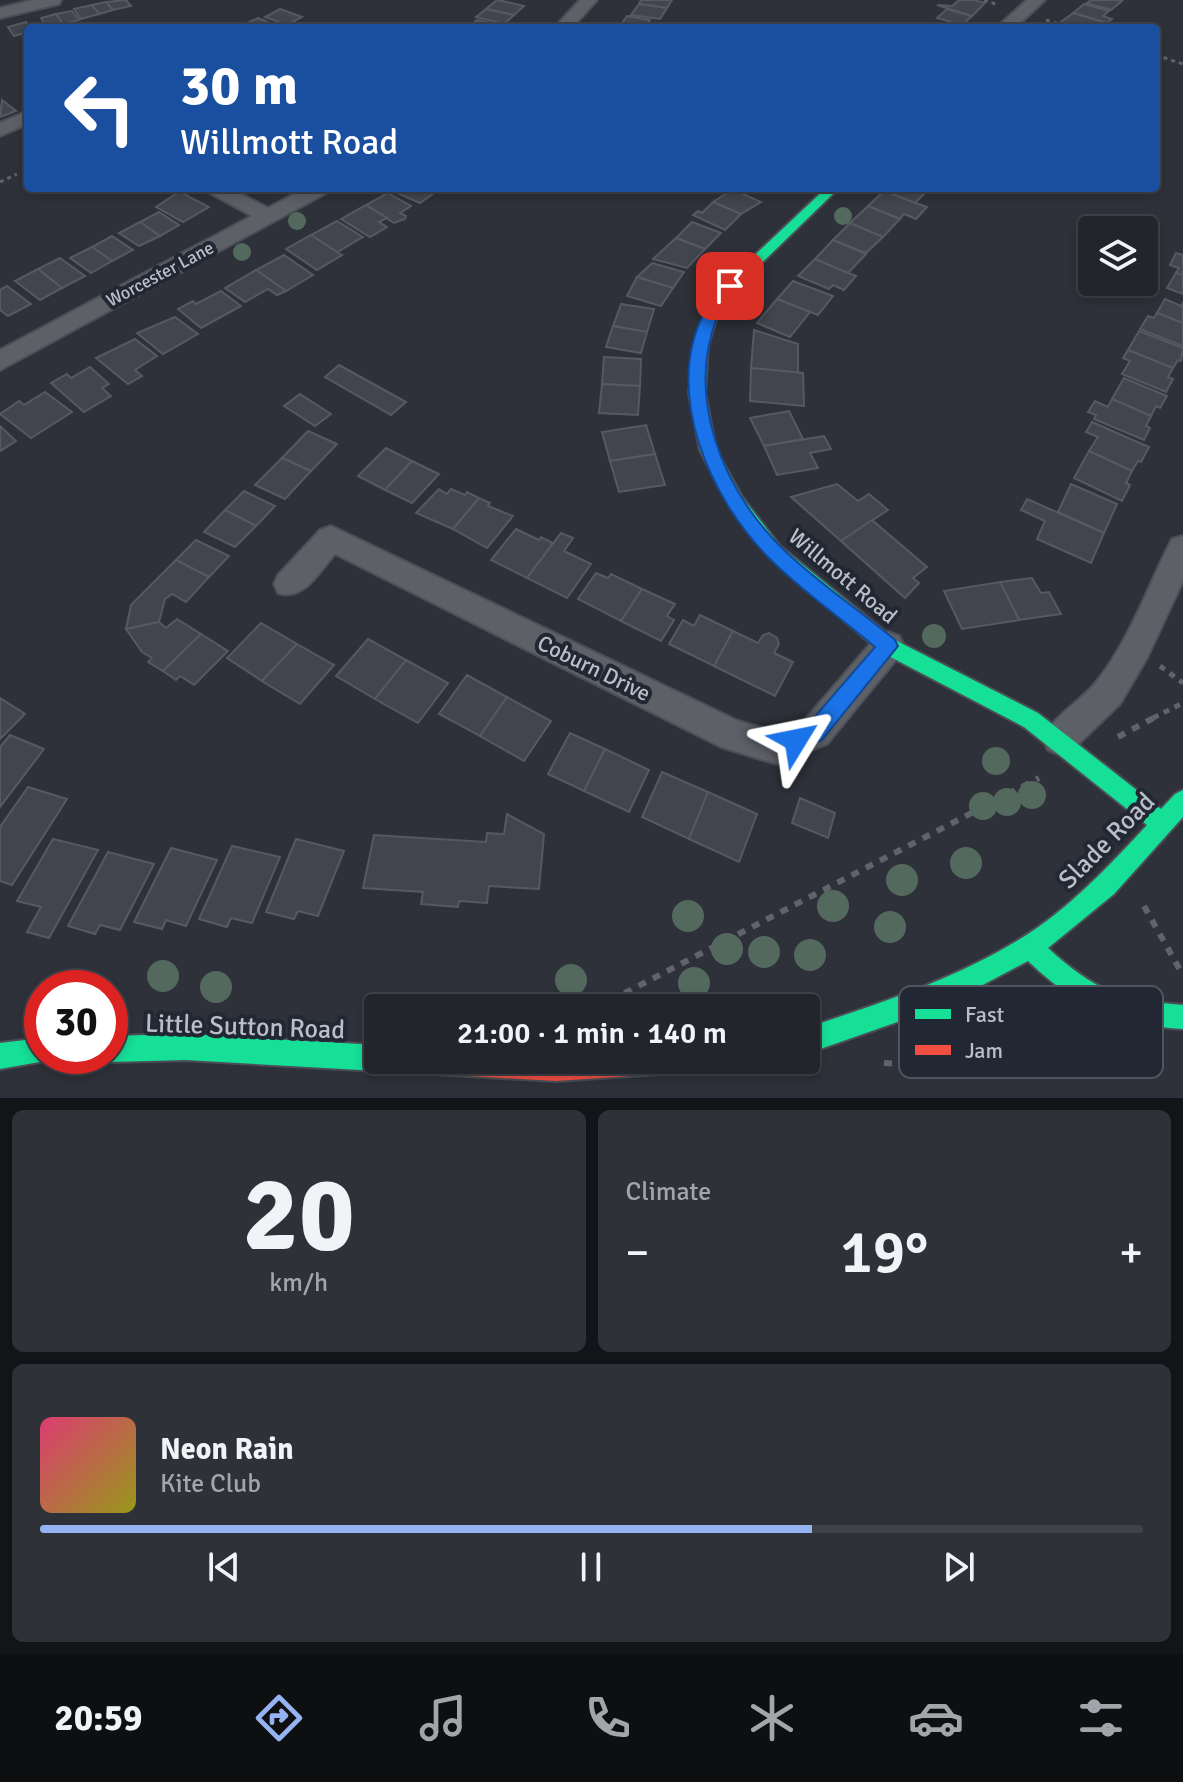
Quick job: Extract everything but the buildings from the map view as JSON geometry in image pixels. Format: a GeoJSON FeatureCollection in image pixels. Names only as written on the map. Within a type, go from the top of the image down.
{"type":"FeatureCollection","features":[{"type":"Feature","properties":{"kind":"street"},"geometry":{"type":"LineString","coordinates":[[0,13],[53,0]]}},
{"type":"Feature","properties":{"kind":"street"},"geometry":{"type":"LineString","coordinates":[[567,24],[589,0]]}},
{"type":"Feature","properties":{"kind":"street"},"geometry":{"type":"LineString","coordinates":[[1010,24],[1037,0]]}},
{"type":"Feature","properties":{"kind":"street"},"geometry":{"type":"LineString","coordinates":[[0,130],[24,119]]}},
{"type":"Feature","properties":{"kind":"street"},"geometry":{"type":"LineString","coordinates":[[220,192],[268,216]]}},
{"type":"Feature","properties":{"kind":"street","name":"Worcester Lane"},"geometry":{"type":"LineString","coordinates":[[0,361],[313,192]]}},
{"type":"Feature","properties":{"kind":"street","name":"Willmott Road"},"geometry":{"type":"LineString","coordinates":[[829,192],[730,286],[717,304],[701,345],[697,393],[708,450],[736,502],[774,551],[888,646],[1031,720],[1162,823]]}},
{"type":"Feature","properties":{"kind":"street","name":"Coburn Drive"},"geometry":{"type":"LineString","coordinates":[[289,584],[331,538],[733,736],[777,748],[815,733],[888,646]]}},
{"type":"Feature","properties":{"kind":"street"},"geometry":{"type":"LineString","coordinates":[[1070,748],[1136,648],[1183,548]]}},
{"type":"Feature","properties":{"kind":"street","name":"Slade Road"},"geometry":{"type":"LineString","coordinates":[[1030,947],[1106,886],[1183,801]]}},
{"type":"Feature","properties":{"kind":"street"},"geometry":{"type":"LineString","coordinates":[[955,986],[1030,947],[1072,986]]}},
{"type":"Feature","properties":{"kind":"street"},"geometry":{"type":"LineString","coordinates":[[820,1036],[899,1009]]}},
{"type":"Feature","properties":{"kind":"street"},"geometry":{"type":"LineString","coordinates":[[1163,1017],[1183,1017]]}},
{"type":"Feature","properties":{"kind":"street","name":"Little Sutton Road"},"geometry":{"type":"LineString","coordinates":[[128,1049],[186,1047],[364,1057]]}},
{"type":"Feature","properties":{"kind":"street"},"geometry":{"type":"LineString","coordinates":[[0,1056],[24,1053]]}},
{"type":"Feature","properties":{"kind":"street"},"geometry":{"type":"LineString","coordinates":[[501,1074],[556,1083],[603,1074]]}},
{"type":"Feature","properties":{"kind":"path"},"geometry":{"type":"LineString","coordinates":[[1160,56],[1183,64]]}},
{"type":"Feature","properties":{"kind":"path"},"geometry":{"type":"LineString","coordinates":[[0,182],[17,174]]}},
{"type":"Feature","properties":{"kind":"path"},"geometry":{"type":"LineString","coordinates":[[622,994],[1070,748],[1183,703]]}},
{"type":"Feature","properties":{"kind":"path"},"geometry":{"type":"LineString","coordinates":[[1123,867],[1180,971]]}},
{"type":"Feature","properties":{"kind":"path"},"geometry":{"type":"LineString","coordinates":[[869,1062],[899,1064]]}},
{"type":"Feature","properties":{"kind":"traffic: fast"},"geometry":{"type":"LineString","coordinates":[[829,192],[730,286],[711,314],[701,345],[697,393],[708,450],[736,502],[774,551],[888,646],[1031,720],[1162,823]]}},
{"type":"Feature","properties":{"kind":"traffic: fast"},"geometry":{"type":"LineString","coordinates":[[955,986],[1030,947],[1106,886],[1183,801]]}},
{"type":"Feature","properties":{"kind":"traffic: fast"},"geometry":{"type":"LineString","coordinates":[[1030,947],[1075,986]]}},
{"type":"Feature","properties":{"kind":"traffic: fast"},"geometry":{"type":"LineString","coordinates":[[820,1036],[899,1009]]}},
{"type":"Feature","properties":{"kind":"traffic: fast"},"geometry":{"type":"LineString","coordinates":[[1163,1015],[1183,1017]]}},
{"type":"Feature","properties":{"kind":"traffic: fast"},"geometry":{"type":"LineString","coordinates":[[128,1049],[186,1047],[364,1057]]}},
{"type":"Feature","properties":{"kind":"traffic: fast"},"geometry":{"type":"LineString","coordinates":[[0,1056],[24,1053]]}},
{"type":"Feature","properties":{"kind":"route"},"geometry":{"type":"LineString","coordinates":[[730,286],[711,314],[701,345],[697,393],[708,450],[736,502],[774,551],[888,646],[815,733],[796,740]]}}]}
